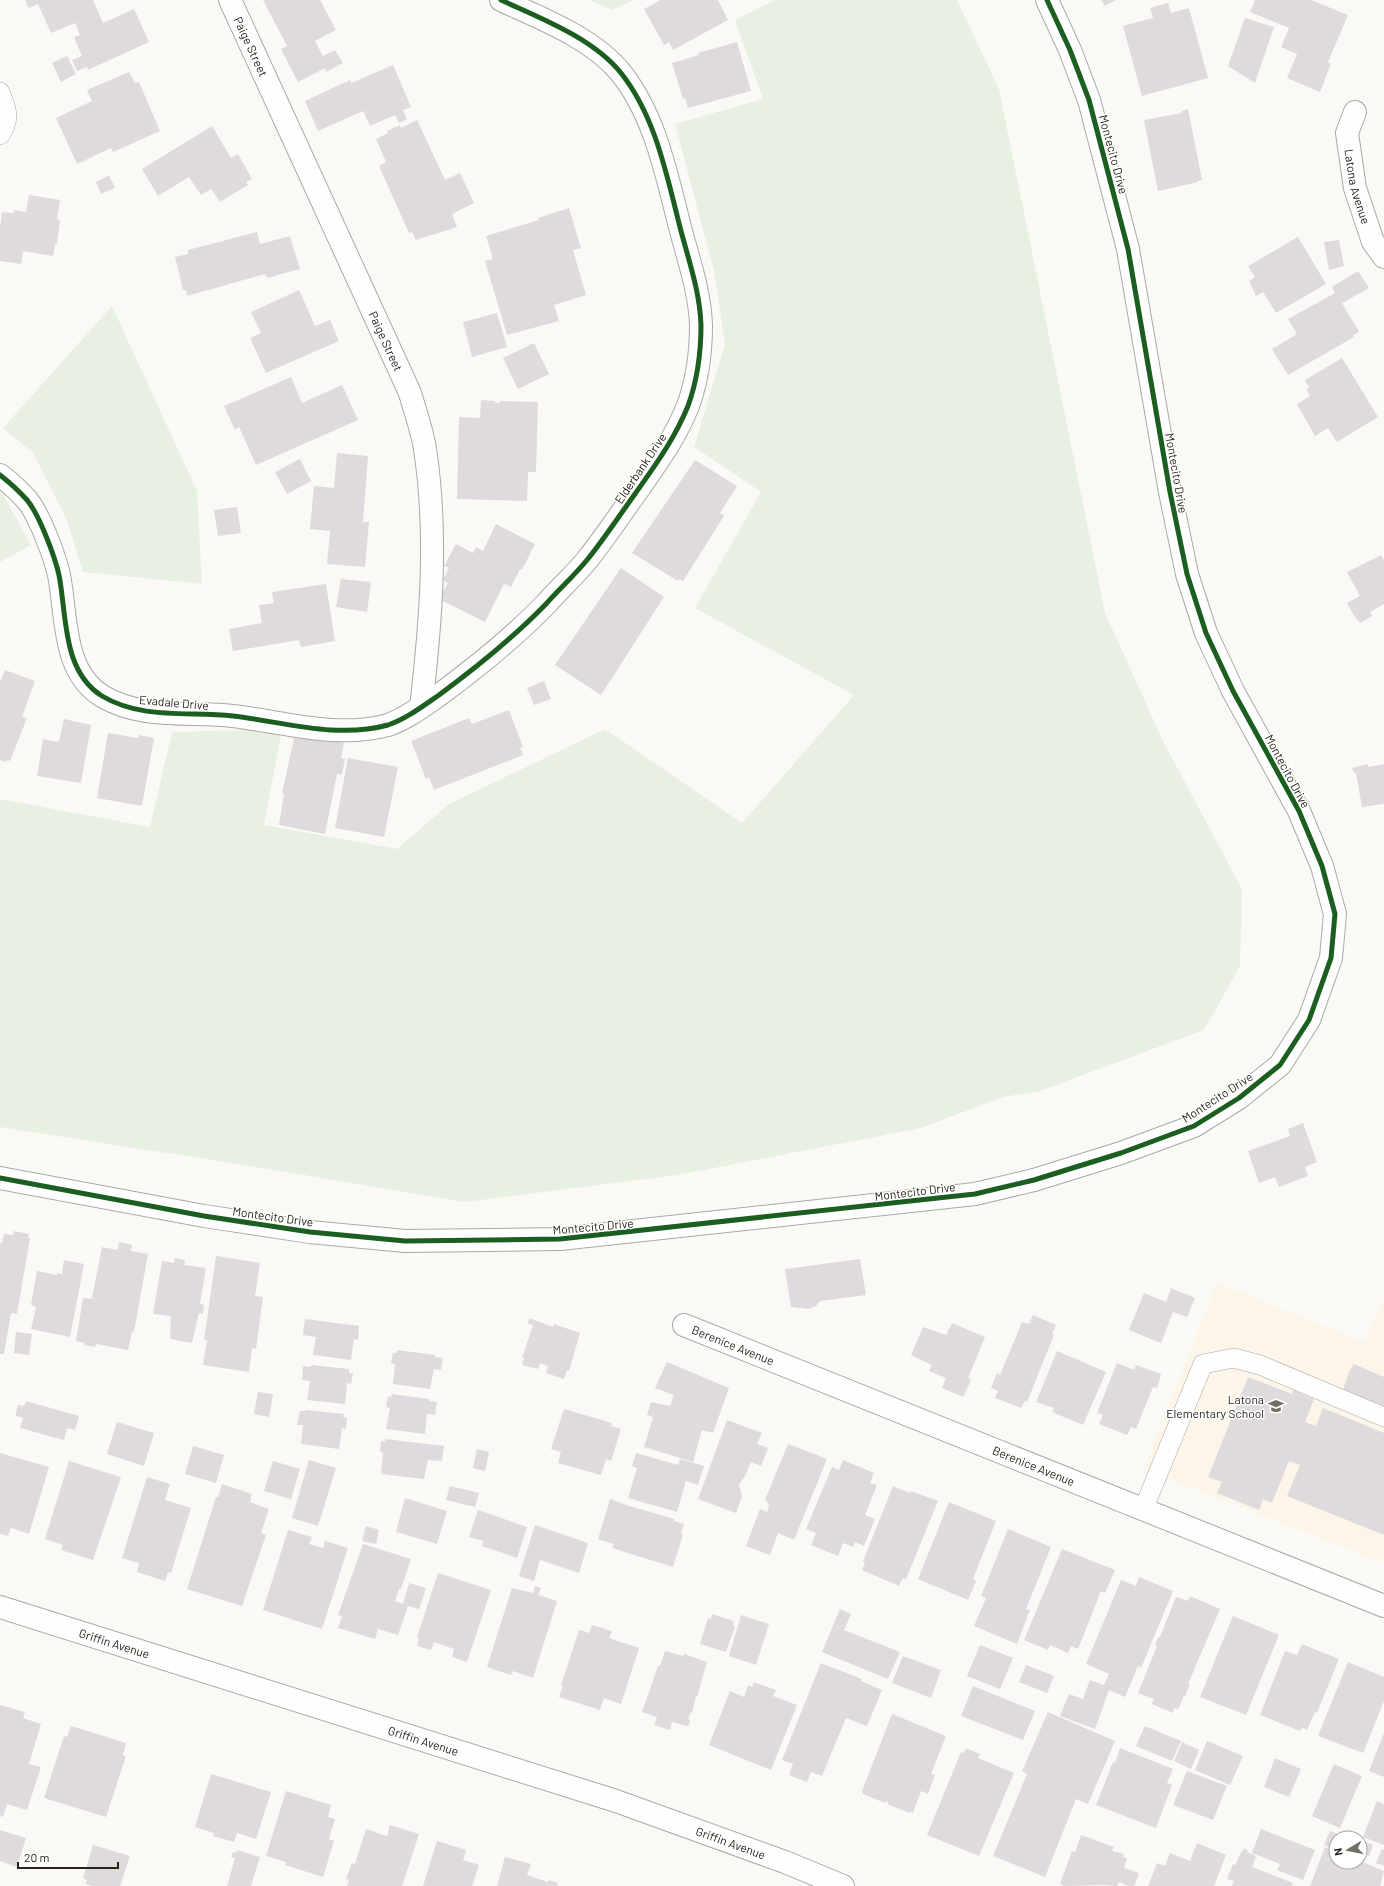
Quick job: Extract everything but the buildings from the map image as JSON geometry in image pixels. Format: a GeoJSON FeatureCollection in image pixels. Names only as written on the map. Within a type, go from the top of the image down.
{"type":"FeatureCollection","features":[{"type":"Feature","properties":{"kind":"street","name":"Paige Street"},"geometry":{"type":"LineString","coordinates":[[230,0],[412,400],[424,448],[431,513],[432,576],[428,644],[421,707]]}},
{"type":"Feature","properties":{"kind":"street","name":"Elderbank Drive"},"geometry":{"type":"LineString","coordinates":[[421,707],[476,668],[526,624],[585,562],[670,445],[689,403],[698,362],[701,323],[694,277],[654,132],[638,100],[619,70],[590,45],[552,24],[501,0]]}},
{"type":"Feature","properties":{"kind":"street","name":"Montecito Drive"},"geometry":{"type":"LineString","coordinates":[[0,1178],[204,1216],[310,1232],[405,1241],[560,1240],[881,1206],[975,1194],[1012,1185],[1121,1153],[1194,1126],[1239,1098],[1280,1066],[1309,1020],[1331,958],[1335,914],[1322,866],[1304,825],[1223,670],[1206,633],[1187,574],[1170,492],[1128,249],[1089,100],[1070,50],[1047,0]]}},
{"type":"Feature","properties":{"kind":"street","name":"Latona Avenue"},"geometry":{"type":"LineString","coordinates":[[1354,112],[1347,133],[1355,188],[1373,242],[1384,257]]}},
{"type":"Feature","properties":{"kind":"street","name":"Evadale Drive"},"geometry":{"type":"LineString","coordinates":[[0,475],[30,502],[48,542],[58,572],[69,647],[82,676],[101,696],[131,708],[174,714],[228,715],[277,721],[322,730],[356,730],[390,724],[421,707]]}},
{"type":"Feature","properties":{"kind":"street","name":"Berenice Avenue"},"geometry":{"type":"LineString","coordinates":[[684,1325],[1384,1606]]}},
{"type":"Feature","properties":{"kind":"street","name":"Griffin Avenue"},"geometry":{"type":"LineString","coordinates":[[0,1607],[616,1801],[785,1862],[843,1886]]}},
{"type":"Feature","properties":{"kind":"lane"},"geometry":{"type":"LineString","coordinates":[[0,92],[7,111],[6,126],[0,135]]}},
{"type":"Feature","properties":{"kind":"lane"},"geometry":{"type":"LineString","coordinates":[[1143,1510],[1202,1364],[1234,1358],[1253,1364],[1384,1417]]}},
{"type":"Feature","properties":{"kind":"shaded area"},"geometry":{"type":"Polygon","coordinates":[[[589,0],[634,0],[612,10],[589,0]]]}},
{"type":"Feature","properties":{"kind":"shaded area"},"geometry":{"type":"Polygon","coordinates":[[[776,0],[957,0],[999,89],[1105,613],[1163,741],[1242,889],[1240,966],[1204,1030],[1040,1091],[1003,1097],[921,1128],[678,1175],[464,1202],[281,1171],[0,1127],[0,799],[150,827],[172,732],[282,729],[264,825],[397,849],[449,804],[605,729],[742,823],[854,695],[695,608],[761,492],[694,447],[725,344],[714,271],[675,124],[763,99],[735,20],[776,0]]]}},
{"type":"Feature","properties":{"kind":"shaded area"},"geometry":{"type":"Polygon","coordinates":[[[112,306],[197,491],[202,584],[83,572],[67,520],[33,453],[3,428],[112,306]]]}},
{"type":"Feature","properties":{"kind":"shaded area"},"geometry":{"type":"Polygon","coordinates":[[[0,489],[31,545],[0,562],[0,489]]]}},
{"type":"Feature","properties":{"kind":"shaded area","name":"Latona Elementary School"},"geometry":{"type":"Polygon","coordinates":[[[1217,1283],[1364,1342],[1384,1298],[1384,1563],[1144,1469],[1217,1283]]]}},
{"type":"Feature","properties":{"kind":"cycle path"},"geometry":{"type":"LineString","coordinates":[[0,475],[27,500],[46,536],[59,575],[68,642],[73,658],[80,672],[89,685],[102,696],[117,704],[133,709],[150,712],[233,716],[330,730],[369,729],[388,725],[421,708],[467,674],[521,629],[587,560],[671,441],[683,418],[694,386],[699,355],[701,325],[699,301],[694,277],[659,148],[652,128],[633,90],[621,73],[596,49],[565,30],[501,0]]}},
{"type":"Feature","properties":{"kind":"cycle path"},"geometry":{"type":"LineString","coordinates":[[0,1178],[204,1216],[310,1232],[405,1241],[560,1239],[975,1194],[1034,1180],[1121,1153],[1194,1126],[1239,1098],[1280,1065],[1309,1020],[1331,958],[1335,914],[1322,866],[1299,811],[1233,691],[1206,633],[1187,574],[1170,492],[1128,249],[1089,100],[1070,50],[1047,0]]}},
{"type":"Feature","properties":{"kind":"place","name":"Latona Elementary School"},"geometry":{"type":"Point","coordinates":[1276,1406]}}]}
